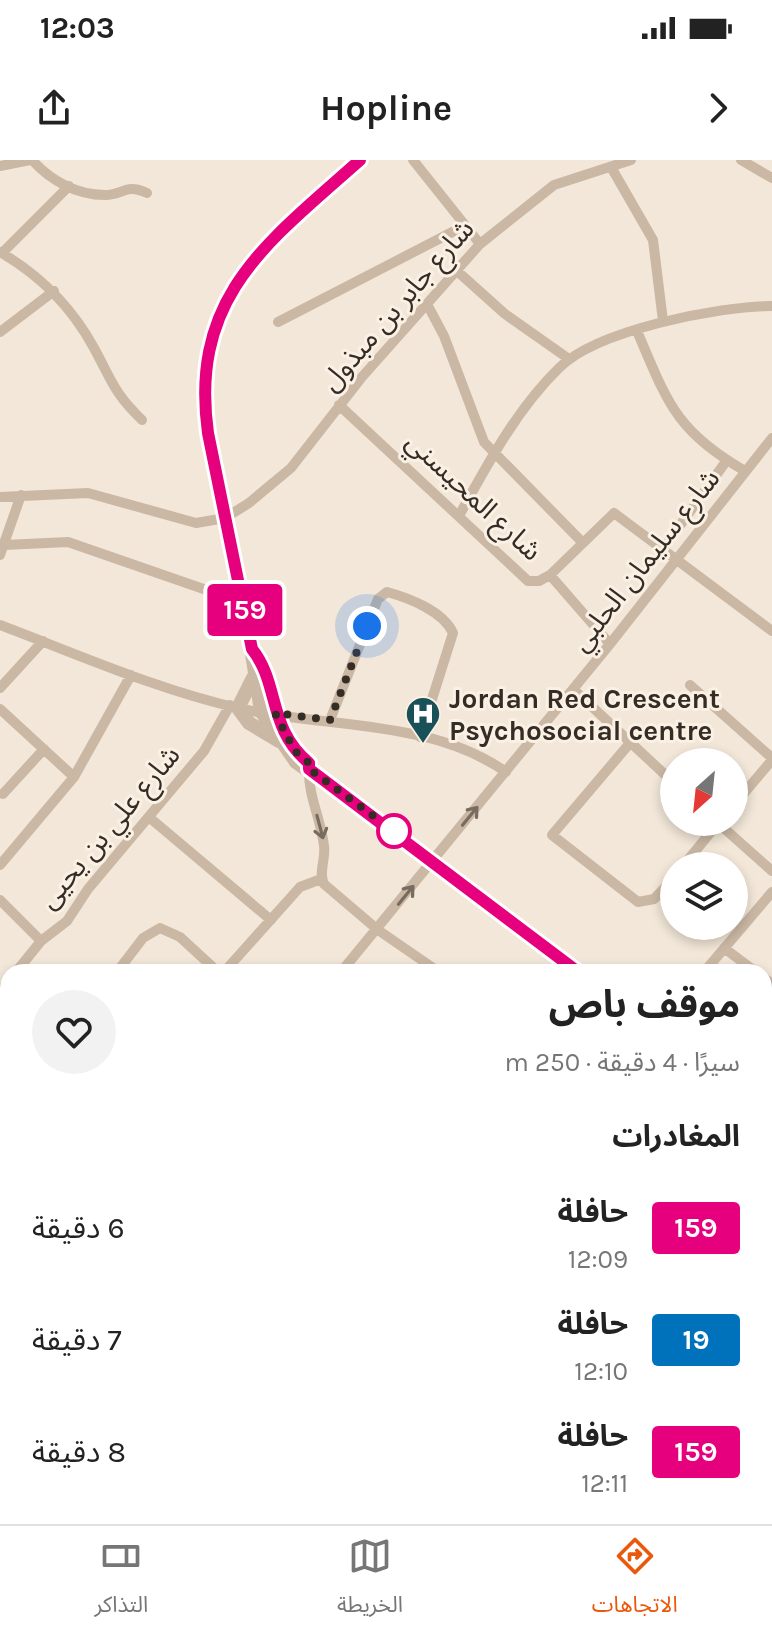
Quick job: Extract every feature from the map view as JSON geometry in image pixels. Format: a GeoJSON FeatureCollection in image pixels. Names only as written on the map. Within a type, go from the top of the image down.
{"type":"FeatureCollection","features":[{"type":"Feature","properties":{"kind":"street"},"geometry":{"type":"LineString","coordinates":[[0,166],[31,160],[51,181],[103,195],[132,187],[147,193]]}},
{"type":"Feature","properties":{"kind":"street"},"geometry":{"type":"LineString","coordinates":[[322,882],[324,846],[309,790],[309,763],[295,751],[268,712],[260,660],[252,649],[204,400],[206,360],[230,293],[260,251],[360,160]]}},
{"type":"Feature","properties":{"kind":"street"},"geometry":{"type":"LineString","coordinates":[[413,160],[480,244]]}},
{"type":"Feature","properties":{"kind":"street","name":"شارع جابر بن مبذول"},"geometry":{"type":"LineString","coordinates":[[225,518],[249,503],[291,468],[339,405],[480,244],[554,185],[631,160]]}},
{"type":"Feature","properties":{"kind":"street"},"geometry":{"type":"LineString","coordinates":[[741,160],[772,178]]}},
{"type":"Feature","properties":{"kind":"street"},"geometry":{"type":"LineString","coordinates":[[611,167],[653,240],[663,321]]}},
{"type":"Feature","properties":{"kind":"street"},"geometry":{"type":"LineString","coordinates":[[69,186],[1,252],[54,291],[93,347],[114,390],[142,420]]}},
{"type":"Feature","properties":{"kind":"street"},"geometry":{"type":"LineString","coordinates":[[278,322],[464,226]]}},
{"type":"Feature","properties":{"kind":"street"},"geometry":{"type":"LineString","coordinates":[[457,271],[505,314],[569,359]]}},
{"type":"Feature","properties":{"kind":"street"},"geometry":{"type":"LineString","coordinates":[[0,332],[26,316],[54,291]]}},
{"type":"Feature","properties":{"kind":"street"},"geometry":{"type":"LineString","coordinates":[[427,304],[448,344],[481,435],[493,453],[582,542]]}},
{"type":"Feature","properties":{"kind":"street"},"geometry":{"type":"LineString","coordinates":[[460,514],[493,453],[534,398],[569,359],[663,321],[712,310],[772,306]]}},
{"type":"Feature","properties":{"kind":"street"},"geometry":{"type":"LineString","coordinates":[[637,331],[672,411],[727,460],[745,471]]}},
{"type":"Feature","properties":{"kind":"street","name":"شارع المحيسني"},"geometry":{"type":"LineString","coordinates":[[339,405],[460,514],[528,581],[539,581],[550,575],[612,513],[663,549]]}},
{"type":"Feature","properties":{"kind":"street","name":"شارع سليمان الحلبي"},"geometry":{"type":"LineString","coordinates":[[348,964],[610,644],[772,438]]}},
{"type":"Feature","properties":{"kind":"street"},"geometry":{"type":"LineString","coordinates":[[727,460],[663,549],[770,625]]}},
{"type":"Feature","properties":{"kind":"street"},"geometry":{"type":"LineString","coordinates":[[0,497],[88,493],[196,523],[225,518]]}},
{"type":"Feature","properties":{"kind":"street"},"geometry":{"type":"LineString","coordinates":[[21,495],[2,550],[68,542],[244,603]]}},
{"type":"Feature","properties":{"kind":"street"},"geometry":{"type":"LineString","coordinates":[[550,575],[610,644]]}},
{"type":"Feature","properties":{"kind":"street"},"geometry":{"type":"LineString","coordinates":[[330,720],[378,599],[387,592],[410,599],[438,616],[453,633],[420,737]]}},
{"type":"Feature","properties":{"kind":"street"},"geometry":{"type":"LineString","coordinates":[[0,625],[131,675],[234,707],[330,720],[420,737],[473,752],[506,772]]}},
{"type":"Feature","properties":{"kind":"street"},"geometry":{"type":"LineString","coordinates":[[0,688],[43,641]]}},
{"type":"Feature","properties":{"kind":"street"},"geometry":{"type":"LineString","coordinates":[[252,649],[249,657],[253,678],[280,742],[292,759],[434,861],[568,964]]}},
{"type":"Feature","properties":{"kind":"street"},"geometry":{"type":"LineString","coordinates":[[0,865],[74,777],[131,675]]}},
{"type":"Feature","properties":{"kind":"street"},"geometry":{"type":"LineString","coordinates":[[234,707],[253,678]]}},
{"type":"Feature","properties":{"kind":"street"},"geometry":{"type":"LineString","coordinates":[[690,685],[772,759],[748,788]]}},
{"type":"Feature","properties":{"kind":"street"},"geometry":{"type":"LineString","coordinates":[[573,689],[660,770]]}},
{"type":"Feature","properties":{"kind":"street"},"geometry":{"type":"LineString","coordinates":[[234,707],[249,723],[280,742]]}},
{"type":"Feature","properties":{"kind":"street","name":"شارع علي بن يحيى"},"geometry":{"type":"LineString","coordinates":[[22,964],[41,941],[67,921],[88,889],[204,751],[234,707]]}},
{"type":"Feature","properties":{"kind":"street"},"geometry":{"type":"LineString","coordinates":[[0,709],[74,777]]}},
{"type":"Feature","properties":{"kind":"street"},"geometry":{"type":"LineString","coordinates":[[630,743],[552,835],[638,902],[654,899],[660,893]]}},
{"type":"Feature","properties":{"kind":"street"},"geometry":{"type":"LineString","coordinates":[[3,794],[44,749]]}},
{"type":"Feature","properties":{"kind":"street"},"geometry":{"type":"LineString","coordinates":[[150,818],[271,920]]}},
{"type":"Feature","properties":{"kind":"street"},"geometry":{"type":"LineString","coordinates":[[694,852],[707,836]]}},
{"type":"Feature","properties":{"kind":"street"},"geometry":{"type":"LineString","coordinates":[[733,836],[772,871]]}},
{"type":"Feature","properties":{"kind":"street"},"geometry":{"type":"LineString","coordinates":[[229,964],[304,883],[322,882],[378,930],[427,964]]}},
{"type":"Feature","properties":{"kind":"street"},"geometry":{"type":"LineString","coordinates":[[711,964],[772,892]]}},
{"type":"Feature","properties":{"kind":"street"},"geometry":{"type":"LineString","coordinates":[[0,900],[41,941]]}},
{"type":"Feature","properties":{"kind":"street"},"geometry":{"type":"LineString","coordinates":[[123,964],[143,938],[160,928],[180,937],[212,964]]}},
{"type":"Feature","properties":{"kind":"street"},"geometry":{"type":"LineString","coordinates":[[724,948],[745,964]]}},
{"type":"Feature","properties":{"kind":"bus line","name":"159"},"geometry":{"type":"LineString","coordinates":[[360,160],[275,236],[247,267],[230,293],[208,348],[204,372],[208,433],[252,649],[260,660],[281,726],[295,751],[309,763],[309,769],[568,964]]}},
{"type":"Feature","properties":{"kind":"place","name":"Jordan Red Crescent Psychosocial centre"},"geometry":{"type":"Point","coordinates":[423,745]}},
{"type":"Feature","properties":{"kind":"route"},"geometry":{"type":"LineString","coordinates":[[367,626],[330,720],[275,713],[295,751],[309,763],[309,769],[394,831]]}}]}
